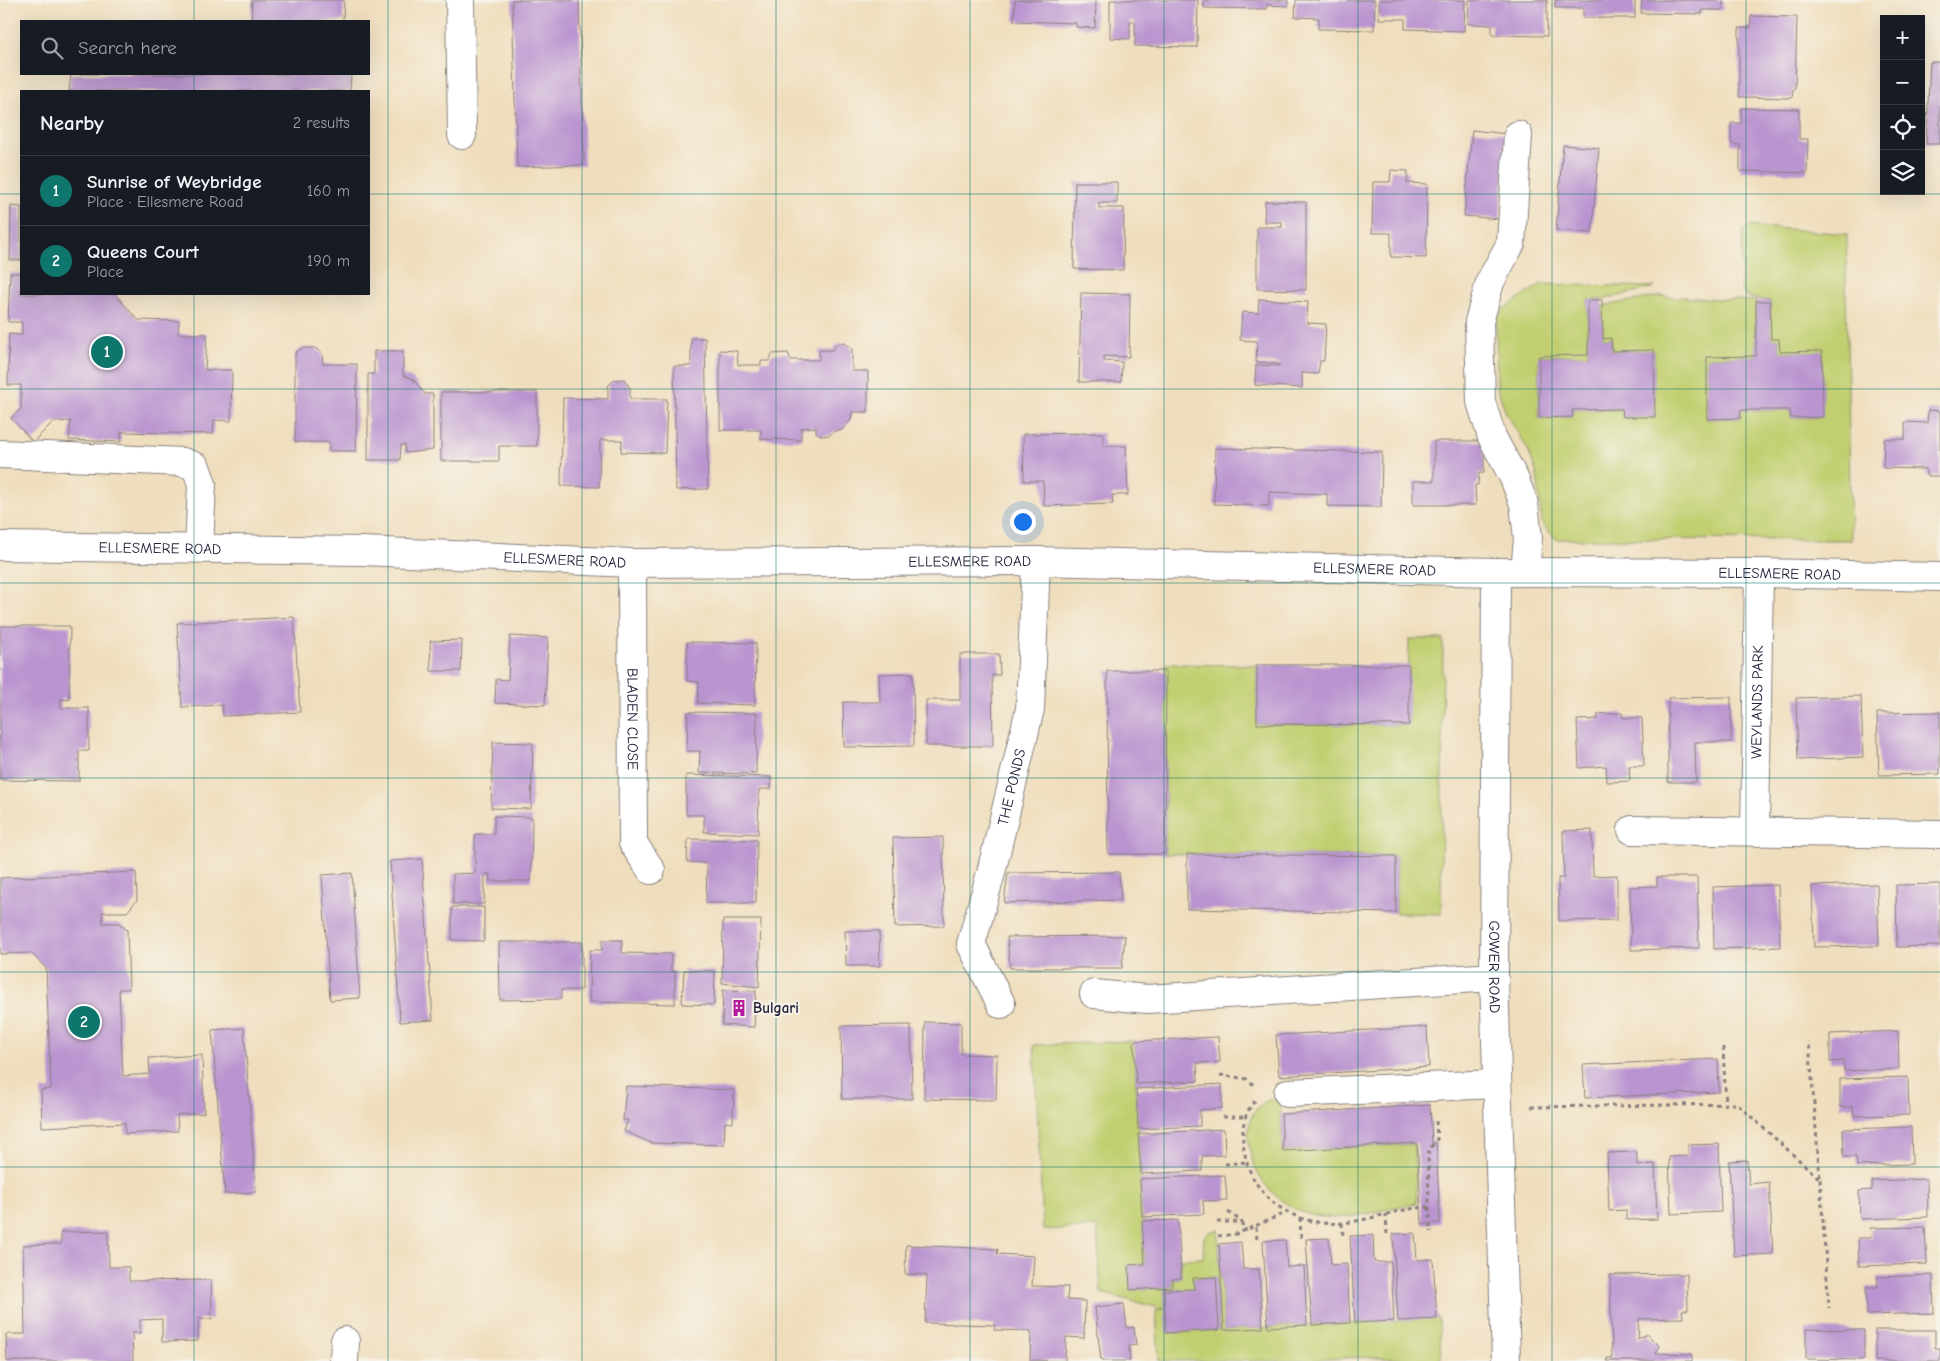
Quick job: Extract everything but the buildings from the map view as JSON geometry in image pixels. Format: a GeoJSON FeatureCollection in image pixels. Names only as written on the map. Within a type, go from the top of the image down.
{"type":"FeatureCollection","features":[{"type":"Feature","properties":{"kind":"street"},"geometry":{"type":"LineString","coordinates":[[460,0],[462,136]]}},
{"type":"Feature","properties":{"kind":"street"},"geometry":{"type":"LineString","coordinates":[[1518,135],[1511,243],[1490,282],[1479,322],[1479,331],[1481,402],[1492,437],[1514,478],[1524,504],[1528,538],[1525,572]]}},
{"type":"Feature","properties":{"kind":"street"},"geometry":{"type":"LineString","coordinates":[[0,454],[183,462],[196,467],[202,484],[199,548]]}},
{"type":"Feature","properties":{"kind":"street","name":"ELLESMERE ROAD"},"geometry":{"type":"LineString","coordinates":[[0,546],[362,551],[632,564],[1036,561],[1496,572],[1759,573],[1940,578]]}},
{"type":"Feature","properties":{"kind":"street","name":"THE PONDS"},"geometry":{"type":"LineString","coordinates":[[1001,1004],[970,944],[992,873],[1030,709],[1036,561]]}},
{"type":"Feature","properties":{"kind":"street","name":"BLADEN CLOSE"},"geometry":{"type":"LineString","coordinates":[[632,564],[633,843],[651,870]]}},
{"type":"Feature","properties":{"kind":"street","name":"GOWER ROAD"},"geometry":{"type":"LineString","coordinates":[[1496,572],[1494,977],[1506,1361]]}},
{"type":"Feature","properties":{"kind":"street","name":"WEYLANDS PARK"},"geometry":{"type":"LineString","coordinates":[[1756,832],[1759,573]]}},
{"type":"Feature","properties":{"kind":"street"},"geometry":{"type":"LineString","coordinates":[[1632,830],[1940,834]]}},
{"type":"Feature","properties":{"kind":"street"},"geometry":{"type":"LineString","coordinates":[[1094,994],[1146,999],[1494,977]]}},
{"type":"Feature","properties":{"kind":"street"},"geometry":{"type":"LineString","coordinates":[[1288,1094],[1435,1086],[1497,1096]]}},
{"type":"Feature","properties":{"kind":"path"},"geometry":{"type":"LineString","coordinates":[[1809,1041],[1829,1308]]}},
{"type":"Feature","properties":{"kind":"path"},"geometry":{"type":"LineString","coordinates":[[1723,1047],[1726,1104]]}},
{"type":"Feature","properties":{"kind":"path"},"geometry":{"type":"LineString","coordinates":[[1220,1075],[1247,1079],[1256,1087],[1260,1097]]}},
{"type":"Feature","properties":{"kind":"path"},"geometry":{"type":"LineString","coordinates":[[1431,1232],[1428,1158],[1429,1150],[1437,1139],[1435,1086]]}},
{"type":"Feature","properties":{"kind":"path"},"geometry":{"type":"LineString","coordinates":[[1288,1094],[1273,1094],[1260,1097],[1248,1109],[1242,1125],[1243,1145],[1247,1162],[1256,1183],[1268,1198],[1300,1218],[1322,1223],[1342,1223],[1429,1207]]}},
{"type":"Feature","properties":{"kind":"path"},"geometry":{"type":"LineString","coordinates":[[1497,1096],[1737,1104],[1820,1179]]}},
{"type":"Feature","properties":{"kind":"path"},"geometry":{"type":"LineString","coordinates":[[1223,1117],[1245,1117]]}},
{"type":"Feature","properties":{"kind":"path"},"geometry":{"type":"LineString","coordinates":[[1225,1164],[1247,1162]]}},
{"type":"Feature","properties":{"kind":"path"},"geometry":{"type":"LineString","coordinates":[[1228,1212],[1244,1225],[1246,1230]]}},
{"type":"Feature","properties":{"kind":"path"},"geometry":{"type":"LineString","coordinates":[[1218,1236],[1256,1227],[1288,1212]]}},
{"type":"Feature","properties":{"kind":"path"},"geometry":{"type":"LineString","coordinates":[[1386,1214],[1387,1235]]}},
{"type":"Feature","properties":{"kind":"path"},"geometry":{"type":"LineString","coordinates":[[1300,1218],[1301,1239]]}},
{"type":"Feature","properties":{"kind":"path"},"geometry":{"type":"LineString","coordinates":[[1218,1222],[1236,1222],[1244,1225]]}},
{"type":"Feature","properties":{"kind":"path"},"geometry":{"type":"LineString","coordinates":[[1342,1223],[1343,1237]]}},
{"type":"Feature","properties":{"kind":"path"},"geometry":{"type":"LineString","coordinates":[[1256,1227],[1257,1241]]}},
{"type":"Feature","properties":{"kind":"green space"},"geometry":{"type":"Polygon","coordinates":[[[1749,226],[1847,234],[1846,287],[1851,540],[1556,539],[1542,524],[1537,474],[1528,450],[1506,413],[1497,388],[1496,318],[1504,309],[1541,284],[1655,287],[1602,300],[1588,300],[1588,355],[1539,356],[1539,418],[1572,417],[1572,410],[1622,409],[1623,417],[1654,417],[1654,351],[1612,351],[1611,338],[1603,339],[1602,306],[1660,296],[1756,301],[1756,356],[1707,357],[1707,419],[1740,418],[1740,410],[1790,410],[1791,418],[1822,417],[1822,352],[1780,352],[1779,339],[1771,339],[1770,301],[1747,297],[1741,289],[1743,231],[1749,226]]]}},
{"type":"Feature","properties":{"kind":"green space"},"geometry":{"type":"Polygon","coordinates":[[[1409,639],[1443,639],[1441,914],[1396,913],[1396,856],[1165,854],[1166,664],[1257,665],[1257,724],[1408,725],[1409,639]]]}},
{"type":"Feature","properties":{"kind":"green space"},"geometry":{"type":"Polygon","coordinates":[[[1134,1041],[1145,1264],[1129,1266],[1131,1290],[1172,1287],[1172,1279],[1181,1278],[1180,1259],[1203,1258],[1204,1237],[1209,1232],[1218,1230],[1224,1330],[1439,1318],[1441,1361],[1357,1357],[1304,1361],[1159,1361],[1156,1310],[1163,1309],[1101,1293],[1097,1227],[1043,1230],[1034,1045],[1134,1041]],[[1216,1277],[1193,1278],[1194,1289],[1164,1290],[1167,1333],[1219,1330],[1216,1277]]]}},
{"type":"Feature","properties":{"kind":"green space"},"geometry":{"type":"Polygon","coordinates":[[[1280,1098],[1283,1151],[1414,1144],[1417,1203],[1338,1218],[1311,1215],[1299,1211],[1278,1198],[1261,1178],[1254,1165],[1248,1136],[1250,1122],[1256,1110],[1265,1102],[1280,1098]]]}},
{"type":"Feature","properties":{"kind":"place","name":"Sunrise of Weybridge"},"geometry":{"type":"Point","coordinates":[107,352]}},
{"type":"Feature","properties":{"kind":"place","name":"Bulgari"},"geometry":{"type":"Point","coordinates":[739,1008]}},
{"type":"Feature","properties":{"kind":"place","name":"Queens Court"},"geometry":{"type":"Point","coordinates":[84,1022]}}]}
